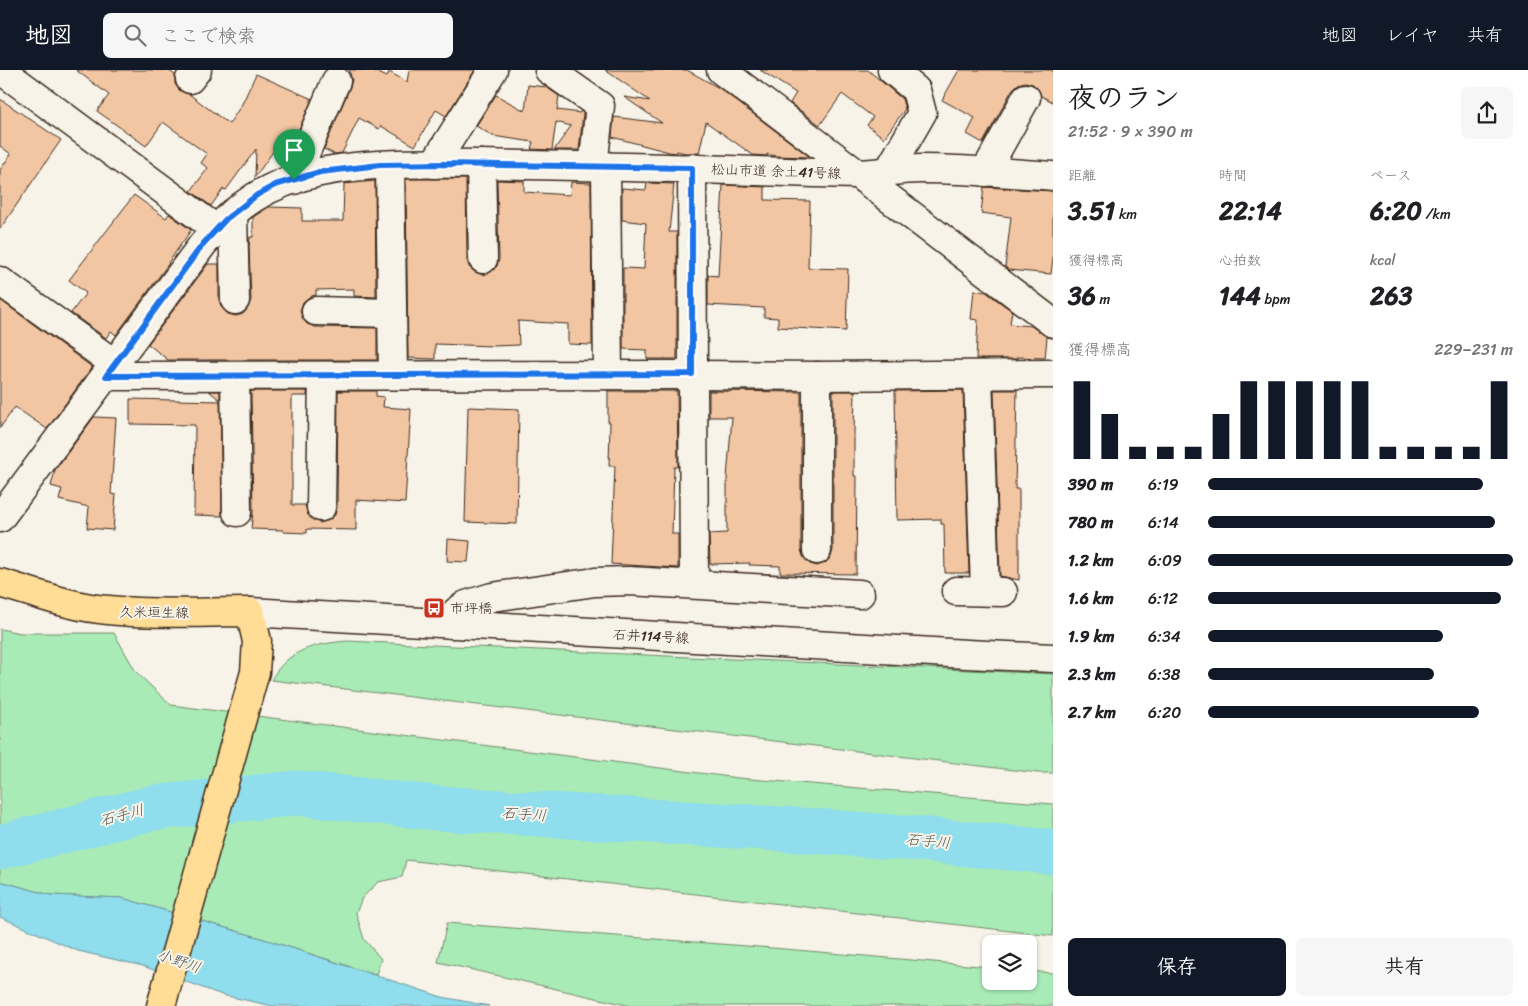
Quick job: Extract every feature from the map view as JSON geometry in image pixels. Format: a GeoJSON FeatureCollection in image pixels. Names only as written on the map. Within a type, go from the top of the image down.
{"type":"FeatureCollection","features":[{"type":"Feature","properties":{"kind":"main road","name":"久米垣生線"},"geometry":{"type":"LineString","coordinates":[[0,583],[76,605],[107,610],[179,613],[250,612]]}},
{"type":"Feature","properties":{"kind":"main road"},"geometry":{"type":"LineString","coordinates":[[161,1006],[255,672],[257,641],[250,612]]}},
{"type":"Feature","properties":{"kind":"street"},"geometry":{"type":"LineString","coordinates":[[434,164],[493,70]]}},
{"type":"Feature","properties":{"kind":"street"},"geometry":{"type":"LineString","coordinates":[[549,70],[600,106],[600,166],[608,375]]}},
{"type":"Feature","properties":{"kind":"street"},"geometry":{"type":"LineString","coordinates":[[888,172],[922,113],[916,90],[892,70]]}},
{"type":"Feature","properties":{"kind":"street"},"geometry":{"type":"LineString","coordinates":[[729,72],[858,174],[1053,323]]}},
{"type":"Feature","properties":{"kind":"street"},"geometry":{"type":"LineString","coordinates":[[10,73],[225,221],[235,300]]}},
{"type":"Feature","properties":{"kind":"street"},"geometry":{"type":"LineString","coordinates":[[294,180],[336,81]]}},
{"type":"Feature","properties":{"kind":"street"},"geometry":{"type":"LineString","coordinates":[[986,172],[1026,98]]}},
{"type":"Feature","properties":{"kind":"street","name":"松山市道 余土41号線"},"geometry":{"type":"LineString","coordinates":[[0,518],[203,244],[225,221],[257,195],[275,185],[320,172],[390,165],[434,164],[692,168],[858,174],[921,169],[1053,176]]}},
{"type":"Feature","properties":{"kind":"street"},"geometry":{"type":"LineString","coordinates":[[481,164],[482,259]]}},
{"type":"Feature","properties":{"kind":"street"},"geometry":{"type":"LineString","coordinates":[[390,165],[393,376]]}},
{"type":"Feature","properties":{"kind":"street"},"geometry":{"type":"LineString","coordinates":[[692,168],[694,584]]}},
{"type":"Feature","properties":{"kind":"street"},"geometry":{"type":"LineString","coordinates":[[0,281],[110,370],[235,376],[1053,374]]}},
{"type":"Feature","properties":{"kind":"street"},"geometry":{"type":"LineString","coordinates":[[316,311],[392,313]]}},
{"type":"Feature","properties":{"kind":"street"},"geometry":{"type":"LineString","coordinates":[[956,591],[994,592],[978,375]]}},
{"type":"Feature","properties":{"kind":"street"},"geometry":{"type":"LineString","coordinates":[[235,376],[237,512]]}},
{"type":"Feature","properties":{"kind":"street"},"geometry":{"type":"LineString","coordinates":[[321,507],[323,376]]}},
{"type":"Feature","properties":{"kind":"street"},"geometry":{"type":"LineString","coordinates":[[817,376],[823,535]]}},
{"type":"Feature","properties":{"kind":"street"},"geometry":{"type":"LineString","coordinates":[[451,624],[456,612],[466,605],[492,597],[594,582],[629,581],[860,594]]}},
{"type":"Feature","properties":{"kind":"street","name":"石井114号線"},"geometry":{"type":"LineString","coordinates":[[250,612],[1053,658]]}},
{"type":"Feature","properties":{"kind":"green space"},"geometry":{"type":"Polygon","coordinates":[[[0,629],[21,633],[114,633],[136,672],[171,705],[738,778],[1053,804],[1053,936],[406,860],[402,877],[378,882],[362,898],[356,913],[364,939],[381,959],[376,975],[261,938],[122,898],[50,895],[0,881],[0,629]]]}},
{"type":"Feature","properties":{"kind":"green space"},"geometry":{"type":"Polygon","coordinates":[[[347,641],[1053,674],[1053,773],[1038,773],[271,680],[286,661],[303,650],[313,646],[347,641]]]}},
{"type":"Feature","properties":{"kind":"green space"},"geometry":{"type":"Polygon","coordinates":[[[447,923],[982,966],[982,990],[1037,990],[1037,972],[1053,973],[1053,1006],[631,1006],[438,962],[447,923]]]}},
{"type":"Feature","properties":{"kind":"water","name":"小野川"},"geometry":{"type":"Polygon","coordinates":[[[0,881],[50,895],[122,898],[261,938],[442,997],[489,1006],[273,1006],[222,995],[143,966],[78,951],[0,917],[0,881]]]}},
{"type":"Feature","properties":{"kind":"building"},"geometry":{"type":"Polygon","coordinates":[[[76,70],[168,70],[175,75],[175,84],[180,91],[189,94],[229,124],[242,104],[256,74],[312,99],[296,136],[287,132],[255,177],[256,149],[226,190],[223,189],[211,206],[191,191],[208,168],[201,163],[207,154],[163,122],[146,146],[97,111],[109,95],[76,70]]]}},
{"type":"Feature","properties":{"kind":"building"},"geometry":{"type":"Polygon","coordinates":[[[349,70],[372,70],[387,77],[389,72],[407,82],[409,70],[475,70],[446,116],[436,110],[415,146],[381,126],[379,129],[359,118],[342,153],[334,154],[324,149],[350,87],[352,80],[349,70]]]}},
{"type":"Feature","properties":{"kind":"building"},"geometry":{"type":"Polygon","coordinates":[[[605,70],[687,70],[719,88],[810,157],[753,155],[706,122],[699,153],[669,152],[612,137],[614,117],[662,123],[624,97],[650,101],[605,70]]]}},
{"type":"Feature","properties":{"kind":"building"},"geometry":{"type":"Polygon","coordinates":[[[760,70],[868,70],[902,99],[905,109],[884,138],[867,125],[873,117],[842,94],[820,125],[790,103],[796,93],[760,70]]]}},
{"type":"Feature","properties":{"kind":"building"},"geometry":{"type":"Polygon","coordinates":[[[959,70],[1053,70],[1053,102],[1041,96],[1039,90],[1033,84],[1025,82],[1018,84],[1012,90],[983,143],[967,134],[975,118],[942,100],[959,70]]]}},
{"type":"Feature","properties":{"kind":"building"},"geometry":{"type":"Polygon","coordinates":[[[528,85],[546,87],[559,96],[557,110],[580,113],[581,111],[583,113],[579,150],[554,150],[571,126],[556,122],[552,150],[531,149],[533,142],[493,136],[476,126],[496,95],[525,111],[528,85]]]}},
{"type":"Feature","properties":{"kind":"building"},"geometry":{"type":"Polygon","coordinates":[[[0,99],[61,140],[0,229],[0,170],[11,154],[0,146],[0,99]]]}},
{"type":"Feature","properties":{"kind":"building"},"geometry":{"type":"Polygon","coordinates":[[[406,179],[466,179],[467,260],[469,267],[483,275],[491,272],[497,266],[499,259],[497,180],[524,181],[524,192],[570,195],[571,182],[591,183],[592,345],[568,344],[568,324],[518,321],[519,345],[435,344],[435,359],[408,358],[406,179]]]}},
{"type":"Feature","properties":{"kind":"building"},"geometry":{"type":"Polygon","coordinates":[[[375,181],[376,297],[354,296],[354,289],[316,290],[316,295],[309,297],[303,302],[300,311],[307,324],[315,327],[377,328],[377,360],[168,360],[148,344],[208,264],[219,264],[219,300],[222,308],[228,314],[236,316],[243,314],[248,308],[251,300],[249,247],[250,237],[253,237],[253,217],[269,207],[302,208],[302,221],[343,221],[344,184],[375,181]]]}},
{"type":"Feature","properties":{"kind":"building"},"geometry":{"type":"Polygon","coordinates":[[[647,183],[674,184],[669,232],[677,232],[677,359],[647,359],[647,350],[623,349],[623,268],[644,269],[646,223],[622,220],[622,188],[646,190],[647,183]]]}},
{"type":"Feature","properties":{"kind":"building"},"geometry":{"type":"Polygon","coordinates":[[[723,185],[765,187],[765,200],[810,201],[808,268],[848,269],[846,331],[778,327],[778,318],[764,317],[764,308],[708,305],[708,275],[718,276],[723,185]]]}},
{"type":"Feature","properties":{"kind":"building"},"geometry":{"type":"Polygon","coordinates":[[[984,187],[1053,191],[1053,257],[1051,274],[1009,270],[1005,267],[1011,217],[981,213],[984,187]]]}},
{"type":"Feature","properties":{"kind":"building"},"geometry":{"type":"Polygon","coordinates":[[[134,195],[166,218],[169,214],[191,230],[116,335],[111,331],[106,338],[71,313],[86,293],[69,280],[134,195]]]}},
{"type":"Feature","properties":{"kind":"building"},"geometry":{"type":"Polygon","coordinates":[[[974,290],[986,292],[1012,311],[1010,324],[1031,326],[1047,337],[1045,358],[976,359],[978,320],[971,319],[974,290]]]}},
{"type":"Feature","properties":{"kind":"building"},"geometry":{"type":"Polygon","coordinates":[[[0,300],[92,367],[47,429],[15,407],[0,428],[0,300]]]}},
{"type":"Feature","properties":{"kind":"building"},"geometry":{"type":"Polygon","coordinates":[[[963,390],[969,573],[945,573],[944,524],[941,524],[941,519],[897,520],[895,391],[963,390]]]}},
{"type":"Feature","properties":{"kind":"building"},"geometry":{"type":"Polygon","coordinates":[[[994,390],[1017,390],[1015,489],[1019,489],[1019,580],[1000,576],[994,390]]]}},
{"type":"Feature","properties":{"kind":"building"},"geometry":{"type":"Polygon","coordinates":[[[209,391],[220,391],[220,400],[209,391]]]}},
{"type":"Feature","properties":{"kind":"building"},"geometry":{"type":"Polygon","coordinates":[[[251,391],[307,391],[307,396],[292,396],[292,505],[305,505],[308,515],[320,523],[329,520],[335,515],[337,507],[338,391],[376,391],[376,396],[384,397],[383,407],[411,409],[405,503],[356,500],[356,530],[307,529],[307,533],[251,529],[253,512],[251,391]]]}},
{"type":"Feature","properties":{"kind":"building"},"geometry":{"type":"Polygon","coordinates":[[[608,391],[677,391],[678,467],[674,467],[672,534],[678,534],[678,568],[611,564],[615,466],[609,466],[610,422],[608,422],[608,391]]]}},
{"type":"Feature","properties":{"kind":"building"},"geometry":{"type":"Polygon","coordinates":[[[709,391],[801,392],[801,550],[804,558],[810,564],[817,566],[825,563],[831,557],[833,550],[833,391],[855,391],[854,476],[857,476],[856,574],[780,573],[780,566],[749,565],[750,563],[710,564],[709,534],[727,533],[727,478],[732,417],[709,417],[709,391]]]}},
{"type":"Feature","properties":{"kind":"building"},"geometry":{"type":"Polygon","coordinates":[[[130,399],[220,401],[222,516],[194,515],[195,425],[130,424],[130,399]]]}},
{"type":"Feature","properties":{"kind":"building"},"geometry":{"type":"Polygon","coordinates":[[[468,407],[519,409],[517,524],[465,522],[468,407]]]}},
{"type":"Feature","properties":{"kind":"building"},"geometry":{"type":"Polygon","coordinates":[[[94,417],[116,418],[111,494],[116,495],[113,530],[87,528],[89,507],[59,500],[62,489],[51,486],[55,470],[94,417]]]}},
{"type":"Feature","properties":{"kind":"building"},"geometry":{"type":"Polygon","coordinates":[[[448,539],[470,541],[468,562],[447,561],[448,539]]]}},
{"type":"Feature","properties":{"kind":"waterway","name":"石手川"},"geometry":{"type":"LineString","coordinates":[[0,847],[152,808],[297,793],[435,808],[814,831],[1053,852]]}},
{"type":"Feature","properties":{"kind":"place","name":"市坪橋"},"geometry":{"type":"Point","coordinates":[434,608]}},
{"type":"Feature","properties":{"kind":"route"},"geometry":{"type":"LineString","coordinates":[[445,164],[692,168],[692,374],[106,376],[216,229],[257,195],[275,185],[294,180],[320,172],[380,165],[445,164]]}}]}
